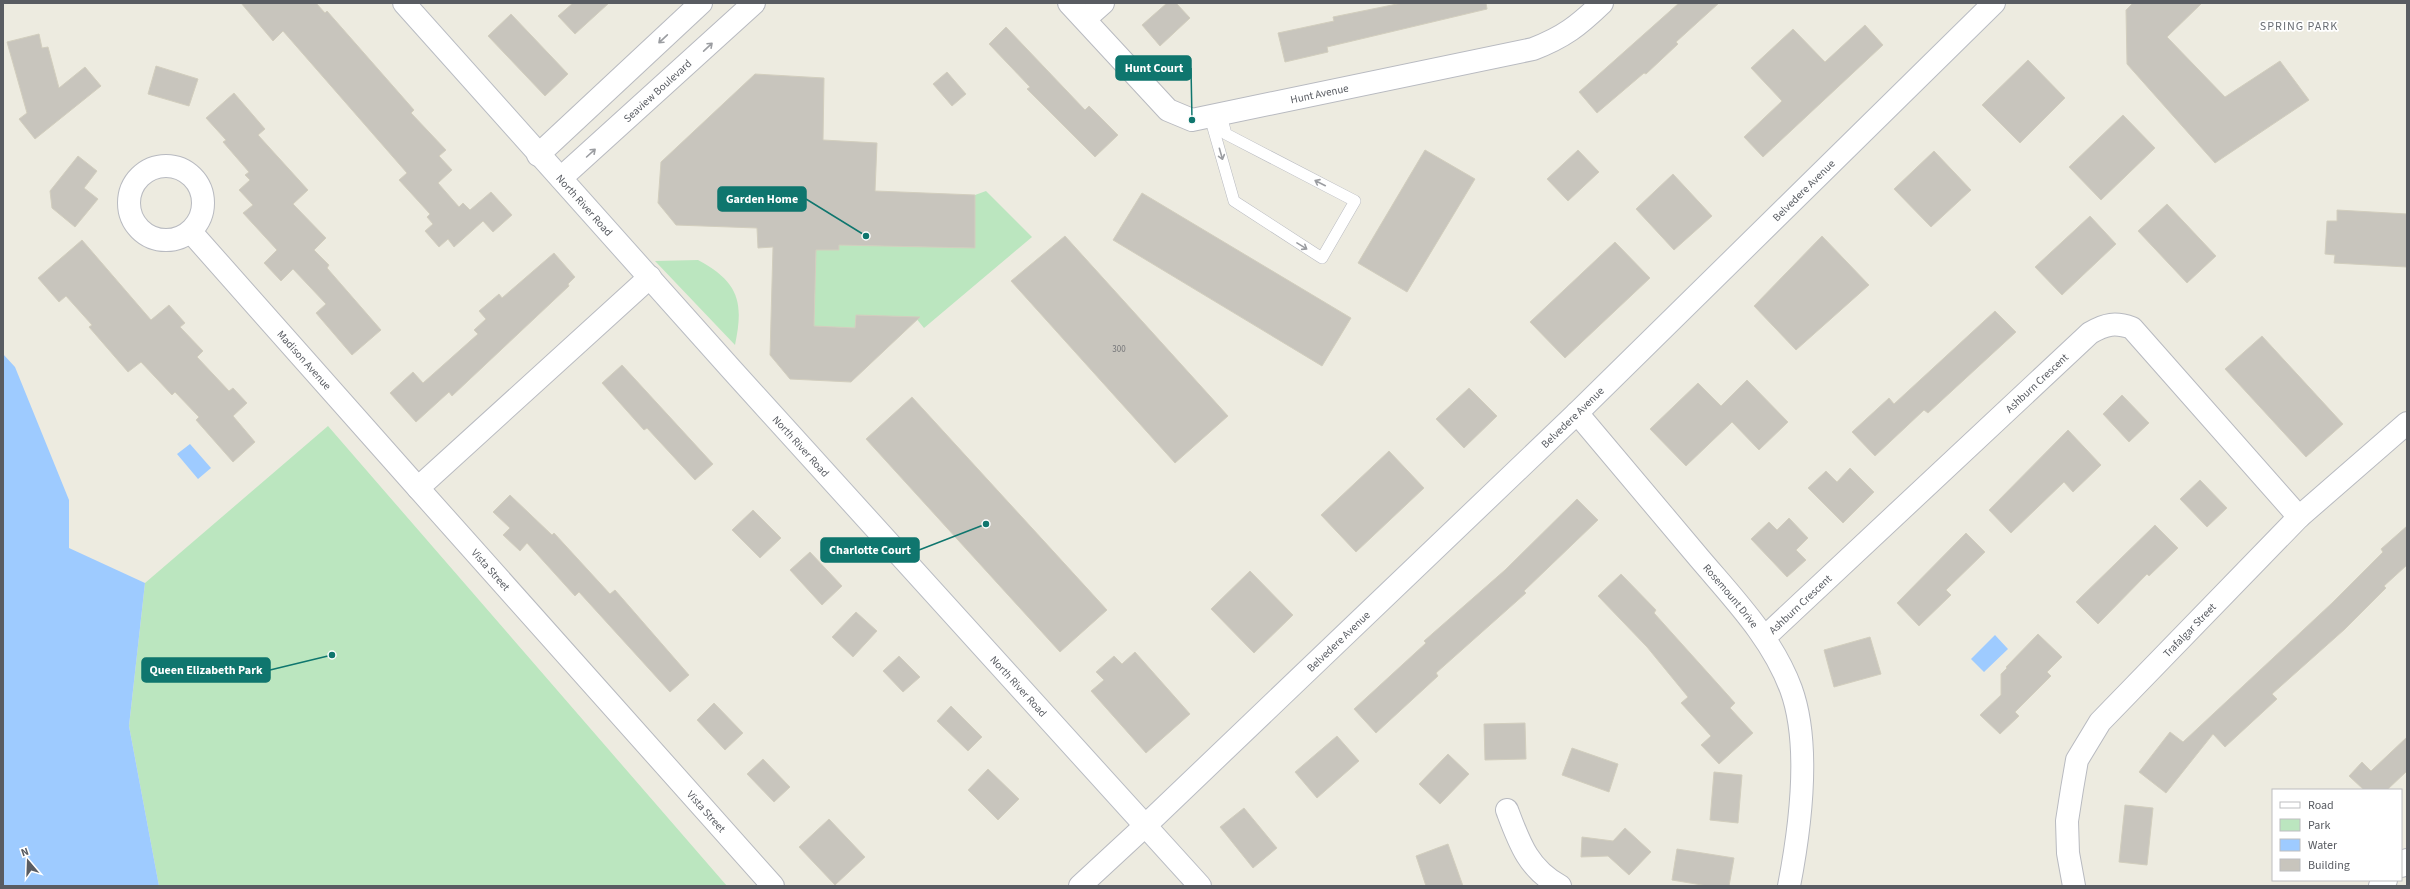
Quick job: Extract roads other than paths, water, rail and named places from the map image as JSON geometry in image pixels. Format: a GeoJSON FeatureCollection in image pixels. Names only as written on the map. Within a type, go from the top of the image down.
{"type":"FeatureCollection","features":[{"type":"Feature","properties":{"kind":"street","name":"North River Road"},"geometry":{"type":"LineString","coordinates":[[404,3],[538,155],[561,178],[732,370],[1200,886]]}},
{"type":"Feature","properties":{"kind":"street"},"geometry":{"type":"LineString","coordinates":[[538,155],[701,3]]}},
{"type":"Feature","properties":{"kind":"street","name":"Seaview Boulevard"},"geometry":{"type":"LineString","coordinates":[[561,178],[754,3]]}},
{"type":"Feature","properties":{"kind":"street","name":"Hunt Avenue"},"geometry":{"type":"LineString","coordinates":[[1069,3],[1168,110],[1192,120],[1533,49],[1558,39],[1578,26],[1602,3]]}},
{"type":"Feature","properties":{"kind":"street"},"geometry":{"type":"LineString","coordinates":[[1085,19],[1103,3]]}},
{"type":"Feature","properties":{"kind":"street","name":"Belvedere Avenue"},"geometry":{"type":"LineString","coordinates":[[1080,886],[1146,825],[1577,413],[1994,3]]}},
{"type":"Feature","properties":{"kind":"street","name":"Madison Avenue"},"geometry":{"type":"LineString","coordinates":[[191,232],[418,488]]}},
{"type":"Feature","properties":{"kind":"street"},"geometry":{"type":"LineString","coordinates":[[418,488],[650,277]]}},
{"type":"Feature","properties":{"kind":"street","name":"Ashburn Crescent"},"geometry":{"type":"LineString","coordinates":[[1766,637],[2090,333],[2105,324],[2119,323],[2132,328],[2299,517]]}},
{"type":"Feature","properties":{"kind":"street","name":"Rosemount Drive"},"geometry":{"type":"LineString","coordinates":[[1577,413],[1766,637],[1791,689],[1800,725],[1802,770],[1794,860],[1789,886]]}},
{"type":"Feature","properties":{"kind":"street","name":"Trafalgar Street"},"geometry":{"type":"LineString","coordinates":[[2074,886],[2068,853],[2067,821],[2077,760],[2100,722],[2299,517],[2407,423]]}},
{"type":"Feature","properties":{"kind":"street","name":"Vista Street"},"geometry":{"type":"LineString","coordinates":[[418,488],[773,886]]}},
{"type":"Feature","properties":{"kind":"street"},"geometry":{"type":"LineString","coordinates":[[1507,810],[1519,845],[1545,878],[1560,886]]}},
{"type":"Feature","properties":{"kind":"lane"},"geometry":{"type":"LineString","coordinates":[[1216,116],[1226,134],[1355,201],[1322,258],[1234,201],[1216,116]]}},
{"type":"Feature","properties":{"kind":"water"},"geometry":{"type":"Polygon","coordinates":[[[3,354],[15,367],[69,500],[69,548],[145,583],[129,726],[159,886],[3,886],[3,354]]]}},
{"type":"Feature","properties":{"kind":"water"},"geometry":{"type":"Polygon","coordinates":[[[190,444],[211,468],[198,479],[177,454],[190,444]]]}},
{"type":"Feature","properties":{"kind":"water"},"geometry":{"type":"Polygon","coordinates":[[[1995,635],[2008,649],[1984,672],[1971,659],[1995,635]]]}},
{"type":"Feature","properties":{"kind":"place","name":"Hunt Court"},"geometry":{"type":"Point","coordinates":[1192,120]}},
{"type":"Feature","properties":{"kind":"place","name":"Garden Home"},"geometry":{"type":"Point","coordinates":[866,236]}},
{"type":"Feature","properties":{"kind":"place","name":"Charlotte Court"},"geometry":{"type":"Point","coordinates":[986,524]}},
{"type":"Feature","properties":{"kind":"place","name":"Queen Elizabeth Park"},"geometry":{"type":"Point","coordinates":[332,655]}},
{"type":"Feature","properties":{"kind":"district","name":"SPRING PARK"},"geometry":{"type":"Point","coordinates":[2299,26]}}]}
